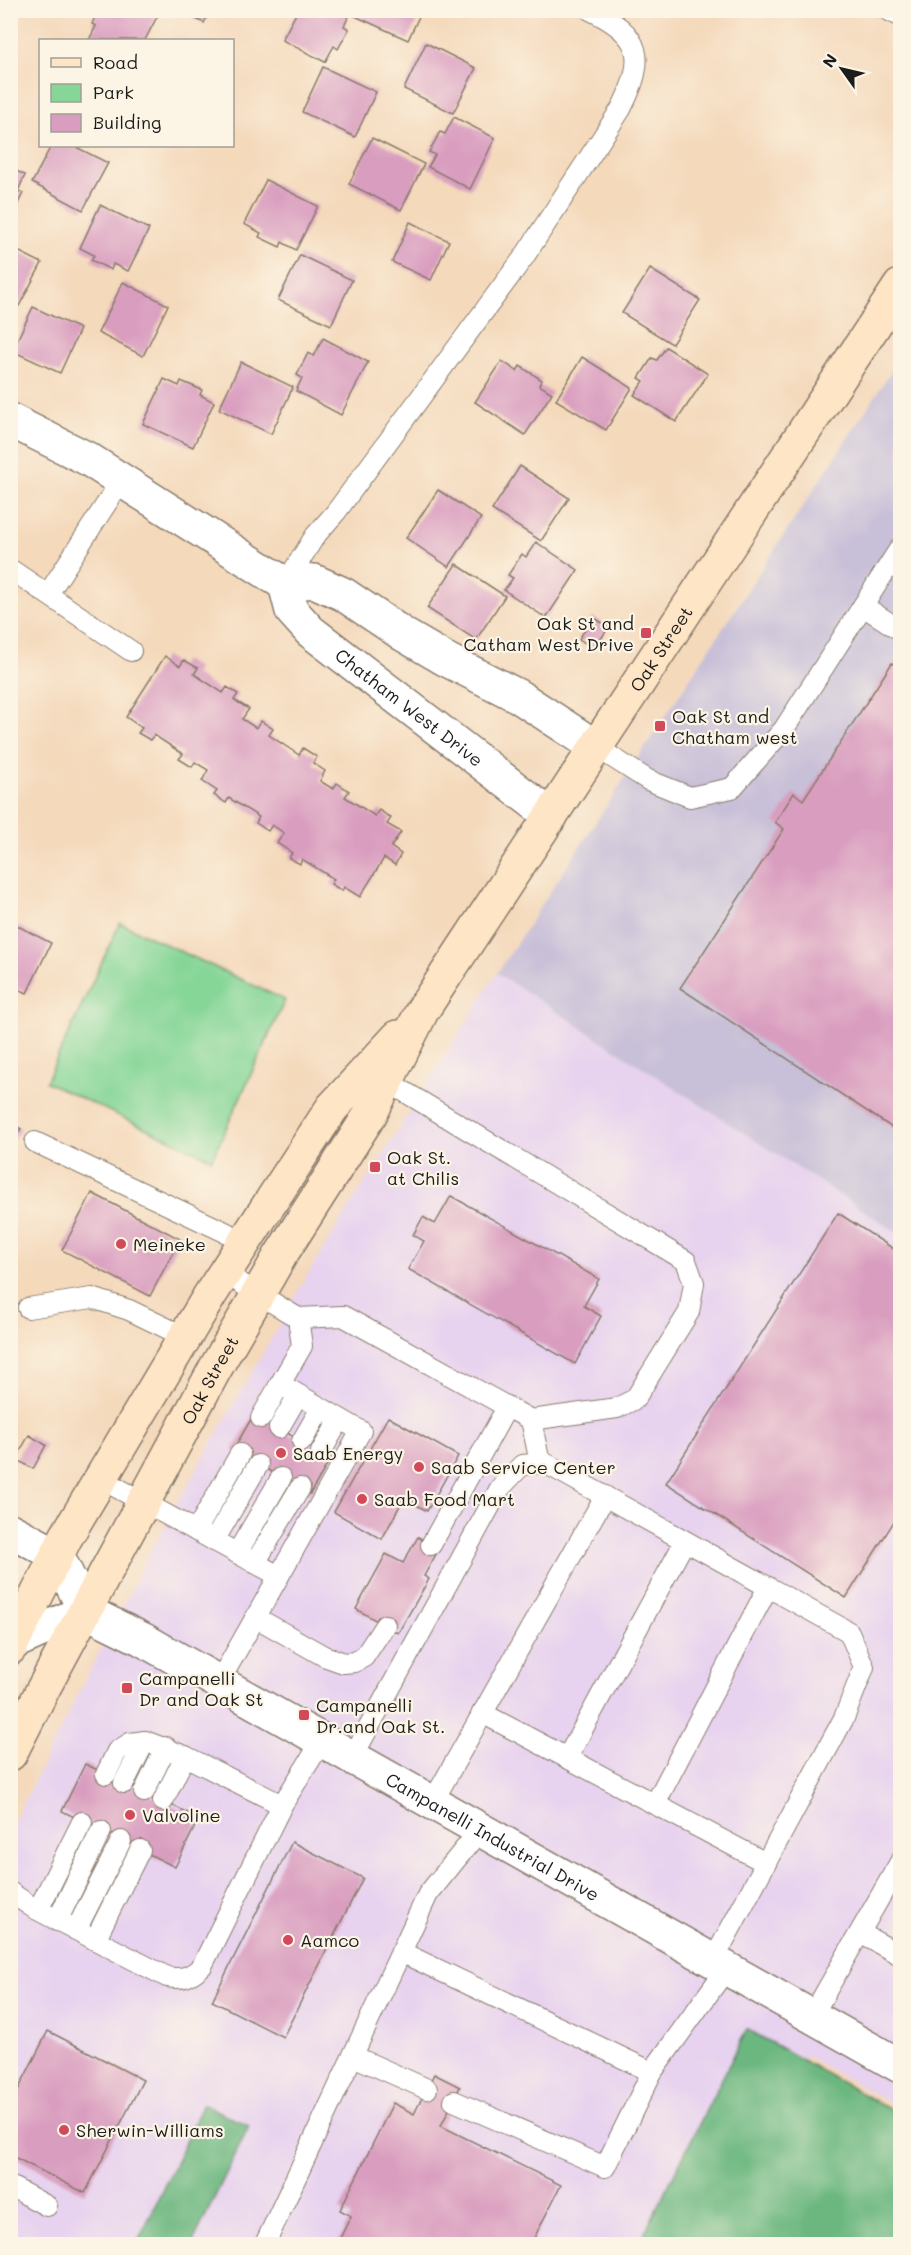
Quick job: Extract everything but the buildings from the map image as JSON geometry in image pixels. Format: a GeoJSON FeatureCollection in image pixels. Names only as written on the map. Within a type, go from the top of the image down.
{"type":"FeatureCollection","features":[{"type":"Feature","properties":{"kind":"main road","name":"Oak Street"},"geometry":{"type":"LineString","coordinates":[[11,1646],[57,1555],[244,1241],[332,1108],[378,1075],[422,1011],[900,286]]}},
{"type":"Feature","properties":{"kind":"main road","name":"Oak Street"},"geometry":{"type":"LineString","coordinates":[[10,1754],[85,1611],[258,1294],[371,1113],[378,1075]]}},
{"type":"Feature","properties":{"kind":"street"},"geometry":{"type":"LineString","coordinates":[[10,420],[88,459],[285,584],[314,581],[343,594],[424,647],[518,696],[596,747]]}},
{"type":"Feature","properties":{"kind":"street","name":"Chatham West Drive"},"geometry":{"type":"LineString","coordinates":[[285,584],[292,611],[310,631],[551,816]]}},
{"type":"Feature","properties":{"kind":"street"},"geometry":{"type":"LineString","coordinates":[[10,1530],[57,1555],[85,1611],[11,1646]]}},
{"type":"Feature","properties":{"kind":"street","name":"Campanelli Industrial Drive"},"geometry":{"type":"LineString","coordinates":[[85,1611],[142,1639],[900,2066]]}},
{"type":"Feature","properties":{"kind":"lane"},"geometry":{"type":"LineString","coordinates":[[285,584],[315,536],[336,512],[524,257],[621,109],[630,91],[637,65],[634,44],[622,27],[590,10]]}},
{"type":"Feature","properties":{"kind":"lane"},"geometry":{"type":"LineString","coordinates":[[887,10],[900,16]]}},
{"type":"Feature","properties":{"kind":"lane"},"geometry":{"type":"LineString","coordinates":[[48,594],[121,481]]}},
{"type":"Feature","properties":{"kind":"lane"},"geometry":{"type":"LineString","coordinates":[[596,747],[648,780],[690,797],[732,788],[784,729],[900,548]]}},
{"type":"Feature","properties":{"kind":"lane"},"geometry":{"type":"LineString","coordinates":[[12,571],[131,651]]}},
{"type":"Feature","properties":{"kind":"lane"},"geometry":{"type":"LineString","coordinates":[[863,606],[900,630]]}},
{"type":"Feature","properties":{"kind":"lane"},"geometry":{"type":"LineString","coordinates":[[224,1273],[298,1318],[343,1316],[531,1420],[617,1408],[635,1398],[689,1312],[694,1283],[686,1261],[378,1075]]}},
{"type":"Feature","properties":{"kind":"lane"},"geometry":{"type":"LineString","coordinates":[[35,1142],[244,1241]]}},
{"type":"Feature","properties":{"kind":"lane"},"geometry":{"type":"LineString","coordinates":[[28,1308],[92,1298],[129,1310],[185,1337]]}},
{"type":"Feature","properties":{"kind":"lane"},"geometry":{"type":"LineString","coordinates":[[261,1418],[302,1346],[298,1318]]}},
{"type":"Feature","properties":{"kind":"lane"},"geometry":{"type":"LineString","coordinates":[[219,1682],[361,1431],[280,1384]]}},
{"type":"Feature","properties":{"kind":"lane"},"geometry":{"type":"LineString","coordinates":[[279,1428],[298,1395]]}},
{"type":"Feature","properties":{"kind":"lane"},"geometry":{"type":"LineString","coordinates":[[431,1545],[507,1407]]}},
{"type":"Feature","properties":{"kind":"lane"},"geometry":{"type":"LineString","coordinates":[[302,1441],[321,1408]]}},
{"type":"Feature","properties":{"kind":"lane"},"geometry":{"type":"LineString","coordinates":[[321,1452],[340,1419]]}},
{"type":"Feature","properties":{"kind":"lane"},"geometry":{"type":"LineString","coordinates":[[531,1420],[540,1463]]}},
{"type":"Feature","properties":{"kind":"lane"},"geometry":{"type":"LineString","coordinates":[[196,1531],[240,1454]]}},
{"type":"Feature","properties":{"kind":"lane"},"geometry":{"type":"LineString","coordinates":[[352,1758],[500,1488],[522,1465],[545,1463],[849,1632],[864,1667],[844,1718],[766,1863],[720,1965],[652,2072],[605,2168],[454,2101]]}},
{"type":"Feature","properties":{"kind":"lane"},"geometry":{"type":"LineString","coordinates":[[214,1540],[258,1465]]}},
{"type":"Feature","properties":{"kind":"lane"},"geometry":{"type":"LineString","coordinates":[[237,1553],[281,1478]]}},
{"type":"Feature","properties":{"kind":"lane"},"geometry":{"type":"LineString","coordinates":[[101,1479],[279,1576]]}},
{"type":"Feature","properties":{"kind":"lane"},"geometry":{"type":"LineString","coordinates":[[255,1563],[300,1488]]}},
{"type":"Feature","properties":{"kind":"lane"},"geometry":{"type":"LineString","coordinates":[[432,1803],[604,1496]]}},
{"type":"Feature","properties":{"kind":"lane"},"geometry":{"type":"LineString","coordinates":[[567,1758],[685,1541]]}},
{"type":"Feature","properties":{"kind":"lane"},"geometry":{"type":"LineString","coordinates":[[655,1804],[768,1587]]}},
{"type":"Feature","properties":{"kind":"lane"},"geometry":{"type":"LineString","coordinates":[[255,1617],[324,1656],[344,1663],[354,1662],[364,1657],[385,1625]]}},
{"type":"Feature","properties":{"kind":"lane"},"geometry":{"type":"LineString","coordinates":[[482,1713],[766,1863]]}},
{"type":"Feature","properties":{"kind":"lane"},"geometry":{"type":"LineString","coordinates":[[106,1774],[117,1751],[130,1743],[145,1741],[166,1747],[282,1805]]}},
{"type":"Feature","properties":{"kind":"lane"},"geometry":{"type":"LineString","coordinates":[[124,1783],[145,1741]]}},
{"type":"Feature","properties":{"kind":"lane"},"geometry":{"type":"LineString","coordinates":[[15,1894],[38,1910],[167,1977],[180,1979],[191,1976],[202,1966],[282,1805],[322,1741]]}},
{"type":"Feature","properties":{"kind":"lane"},"geometry":{"type":"LineString","coordinates":[[144,1792],[166,1747]]}},
{"type":"Feature","properties":{"kind":"lane"},"geometry":{"type":"LineString","coordinates":[[163,1801],[185,1756]]}},
{"type":"Feature","properties":{"kind":"lane"},"geometry":{"type":"LineString","coordinates":[[38,1910],[82,1822]]}},
{"type":"Feature","properties":{"kind":"lane"},"geometry":{"type":"LineString","coordinates":[[266,2244],[428,1894],[480,1830]]}},
{"type":"Feature","properties":{"kind":"lane"},"geometry":{"type":"LineString","coordinates":[[57,1920],[101,1832]]}},
{"type":"Feature","properties":{"kind":"lane"},"geometry":{"type":"LineString","coordinates":[[76,1930],[121,1841]]}},
{"type":"Feature","properties":{"kind":"lane"},"geometry":{"type":"LineString","coordinates":[[96,1940],[140,1850]]}},
{"type":"Feature","properties":{"kind":"lane"},"geometry":{"type":"LineString","coordinates":[[812,2016],[900,1862]]}},
{"type":"Feature","properties":{"kind":"lane"},"geometry":{"type":"LineString","coordinates":[[860,1933],[900,1955]]}},
{"type":"Feature","properties":{"kind":"lane"},"geometry":{"type":"LineString","coordinates":[[401,1952],[652,2072]]}},
{"type":"Feature","properties":{"kind":"lane"},"geometry":{"type":"LineString","coordinates":[[353,2055],[426,2089]]}},
{"type":"Feature","properties":{"kind":"lane"},"geometry":{"type":"LineString","coordinates":[[10,2186],[47,2206]]}},
{"type":"Feature","properties":{"kind":"shaded area"},"geometry":{"type":"Polygon","coordinates":[[[900,358],[900,1234],[497,973],[900,358]]]}},
{"type":"Feature","properties":{"kind":"shaded area"},"geometry":{"type":"Polygon","coordinates":[[[497,973],[900,1234],[900,2109],[805,2055],[702,2244],[11,2244],[10,1829],[152,1548],[315,1262],[497,973]]]}},
{"type":"Feature","properties":{"kind":"green space"},"geometry":{"type":"Polygon","coordinates":[[[120,923],[285,1000],[212,1159],[46,1082],[120,923]]]}},
{"type":"Feature","properties":{"kind":"green space"},"geometry":{"type":"Polygon","coordinates":[[[747,2029],[900,2115],[900,2244],[639,2244],[747,2029]]]}},
{"type":"Feature","properties":{"kind":"green space"},"geometry":{"type":"Polygon","coordinates":[[[203,2104],[249,2126],[192,2244],[137,2244],[203,2104]]]}},
{"type":"Feature","properties":{"kind":"place","name":"Oak St and Catham West Drive"},"geometry":{"type":"Point","coordinates":[646,633]}},
{"type":"Feature","properties":{"kind":"place","name":"Oak St and Chatham west"},"geometry":{"type":"Point","coordinates":[660,726]}},
{"type":"Feature","properties":{"kind":"place","name":"Oak St. at Chilis"},"geometry":{"type":"Point","coordinates":[375,1167]}},
{"type":"Feature","properties":{"kind":"place","name":"Meineke"},"geometry":{"type":"Point","coordinates":[121,1244]}},
{"type":"Feature","properties":{"kind":"place","name":"Saab Energy"},"geometry":{"type":"Point","coordinates":[281,1453]}},
{"type":"Feature","properties":{"kind":"place","name":"Saab Service Center"},"geometry":{"type":"Point","coordinates":[419,1467]}},
{"type":"Feature","properties":{"kind":"place","name":"Saab Food Mart"},"geometry":{"type":"Point","coordinates":[362,1499]}},
{"type":"Feature","properties":{"kind":"place","name":"Campanelli Dr and Oak St"},"geometry":{"type":"Point","coordinates":[127,1688]}},
{"type":"Feature","properties":{"kind":"place","name":"Campanelli Dr.and Oak St."},"geometry":{"type":"Point","coordinates":[304,1715]}},
{"type":"Feature","properties":{"kind":"place","name":"Valvoline"},"geometry":{"type":"Point","coordinates":[130,1815]}},
{"type":"Feature","properties":{"kind":"place","name":"Aamco"},"geometry":{"type":"Point","coordinates":[288,1940]}},
{"type":"Feature","properties":{"kind":"place","name":"Sherwin-Williams"},"geometry":{"type":"Point","coordinates":[64,2130]}}]}
